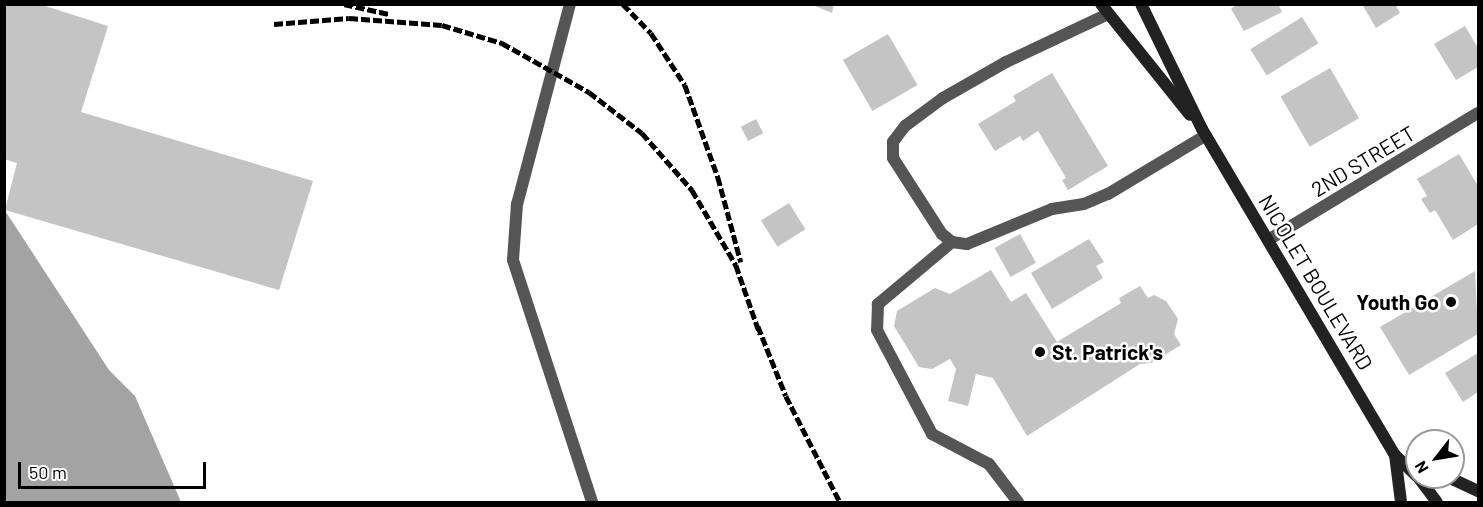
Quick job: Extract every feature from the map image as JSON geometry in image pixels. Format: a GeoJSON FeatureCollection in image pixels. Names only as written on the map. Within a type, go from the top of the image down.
{"type":"FeatureCollection","features":[{"type":"Feature","properties":{"kind":"main road","name":"NICOLET BOULEVARD"},"geometry":{"type":"LineString","coordinates":[[1141,4],[1204,132],[1395,455],[1405,464]]}},
{"type":"Feature","properties":{"kind":"main road","name":"NICOLET BOULEVARD"},"geometry":{"type":"LineString","coordinates":[[1104,9],[1204,132]]}},
{"type":"Feature","properties":{"kind":"main road","name":"NICOLET BOULEVARD"},"geometry":{"type":"LineString","coordinates":[[1395,455],[1401,502]]}},
{"type":"Feature","properties":{"kind":"main road"},"geometry":{"type":"LineString","coordinates":[[1395,455],[1405,459]]}},
{"type":"Feature","properties":{"kind":"main road"},"geometry":{"type":"LineString","coordinates":[[1465,485],[1479,491]]}},
{"type":"Feature","properties":{"kind":"main road","name":"NICOLET BOULEVARD"},"geometry":{"type":"LineString","coordinates":[[1428,489],[1437,502]]}},
{"type":"Feature","properties":{"kind":"street"},"geometry":{"type":"LineString","coordinates":[[570,4],[517,204],[513,260],[592,502]]}},
{"type":"Feature","properties":{"kind":"street"},"geometry":{"type":"LineString","coordinates":[[1104,9],[943,98],[905,126],[893,142],[893,158],[942,234],[952,242],[967,244],[1052,208],[1084,204],[1108,194],[1204,132]]}},
{"type":"Feature","properties":{"kind":"street","name":"2ND STREET"},"geometry":{"type":"LineString","coordinates":[[1268,240],[1479,113]]}},
{"type":"Feature","properties":{"kind":"street"},"geometry":{"type":"LineString","coordinates":[[952,242],[878,304],[877,330],[932,434],[989,464],[1018,502]]}},
{"type":"Feature","properties":{"kind":"shaded area"},"geometry":{"type":"Polygon","coordinates":[[[4,209],[109,370],[135,396],[181,502],[5,502],[4,209]]]}},
{"type":"Feature","properties":{"kind":"building"},"geometry":{"type":"Polygon","coordinates":[[[4,4],[39,4],[108,26],[81,112],[313,181],[279,290],[5,210],[17,163],[4,159],[4,4]]]}},
{"type":"Feature","properties":{"kind":"building"},"geometry":{"type":"Polygon","coordinates":[[[810,4],[834,4],[832,13],[810,4]]]}},
{"type":"Feature","properties":{"kind":"building"},"geometry":{"type":"Polygon","coordinates":[[[1237,4],[1278,4],[1282,12],[1244,31],[1231,9],[1237,4]]]}},
{"type":"Feature","properties":{"kind":"building"},"geometry":{"type":"Polygon","coordinates":[[[1362,4],[1395,4],[1400,13],[1376,28],[1362,4]]]}},
{"type":"Feature","properties":{"kind":"building"},"geometry":{"type":"Polygon","coordinates":[[[1302,17],[1318,43],[1267,76],[1250,49],[1302,17]]]}},
{"type":"Feature","properties":{"kind":"building"},"geometry":{"type":"Polygon","coordinates":[[[1465,26],[1478,48],[1478,67],[1456,80],[1434,44],[1465,26]]]}},
{"type":"Feature","properties":{"kind":"building"},"geometry":{"type":"Polygon","coordinates":[[[888,34],[918,85],[872,111],[843,60],[888,34]]]}},
{"type":"Feature","properties":{"kind":"building"},"geometry":{"type":"Polygon","coordinates":[[[1330,68],[1359,118],[1310,147],[1281,96],[1330,68]]]}},
{"type":"Feature","properties":{"kind":"building"},"geometry":{"type":"Polygon","coordinates":[[[1052,73],[1108,166],[1068,190],[1062,180],[1066,178],[1038,131],[1023,141],[1020,136],[995,151],[978,124],[1016,101],[1013,96],[1052,73]]]}},
{"type":"Feature","properties":{"kind":"building"},"geometry":{"type":"Polygon","coordinates":[[[756,119],[763,133],[748,141],[741,127],[756,119]]]}},
{"type":"Feature","properties":{"kind":"building"},"geometry":{"type":"Polygon","coordinates":[[[1459,154],[1478,186],[1478,224],[1453,240],[1435,210],[1430,213],[1421,199],[1427,196],[1417,179],[1459,154]]]}},
{"type":"Feature","properties":{"kind":"building"},"geometry":{"type":"Polygon","coordinates":[[[789,203],[805,229],[777,247],[761,220],[789,203]]]}},
{"type":"Feature","properties":{"kind":"building"},"geometry":{"type":"Polygon","coordinates":[[[1020,234],[1036,263],[1011,277],[995,248],[1020,234]]]}},
{"type":"Feature","properties":{"kind":"building"},"geometry":{"type":"Polygon","coordinates":[[[1089,239],[1104,262],[1096,266],[1103,278],[1052,309],[1031,273],[1089,239]]]}},
{"type":"Feature","properties":{"kind":"building","name":"St. Patrick's"},"geometry":{"type":"Polygon","coordinates":[[[991,270],[1011,302],[1026,293],[1057,342],[1121,303],[1119,298],[1140,286],[1148,298],[1154,295],[1166,301],[1178,319],[1174,334],[1181,345],[1151,363],[1140,364],[1027,436],[993,378],[976,374],[968,406],[948,401],[956,369],[950,359],[932,369],[919,367],[894,326],[897,311],[935,288],[950,294],[991,270]]]}},
{"type":"Feature","properties":{"kind":"building","name":"Youth Go"},"geometry":{"type":"Polygon","coordinates":[[[1475,271],[1478,334],[1409,375],[1380,327],[1475,271]]]}},
{"type":"Feature","properties":{"kind":"building"},"geometry":{"type":"Polygon","coordinates":[[[1478,353],[1478,392],[1463,402],[1445,373],[1478,353]]]}},
{"type":"Feature","properties":{"kind":"railway"},"geometry":{"type":"LineString","coordinates":[[344,4],[389,14]]}},
{"type":"Feature","properties":{"kind":"railway"},"geometry":{"type":"LineString","coordinates":[[623,4],[651,33],[685,85],[718,177],[741,262]]}},
{"type":"Feature","properties":{"kind":"railway"},"geometry":{"type":"LineString","coordinates":[[274,24],[349,18],[442,25],[502,43],[589,92],[642,133],[692,190],[736,265],[760,334]]}},
{"type":"Feature","properties":{"kind":"railway"},"geometry":{"type":"LineString","coordinates":[[758,326],[786,396],[840,502]]}},
{"type":"Feature","properties":{"kind":"place","name":"Youth Go"},"geometry":{"type":"Point","coordinates":[1451,302]}},
{"type":"Feature","properties":{"kind":"place","name":"St. Patrick's"},"geometry":{"type":"Point","coordinates":[1040,352]}}]}
